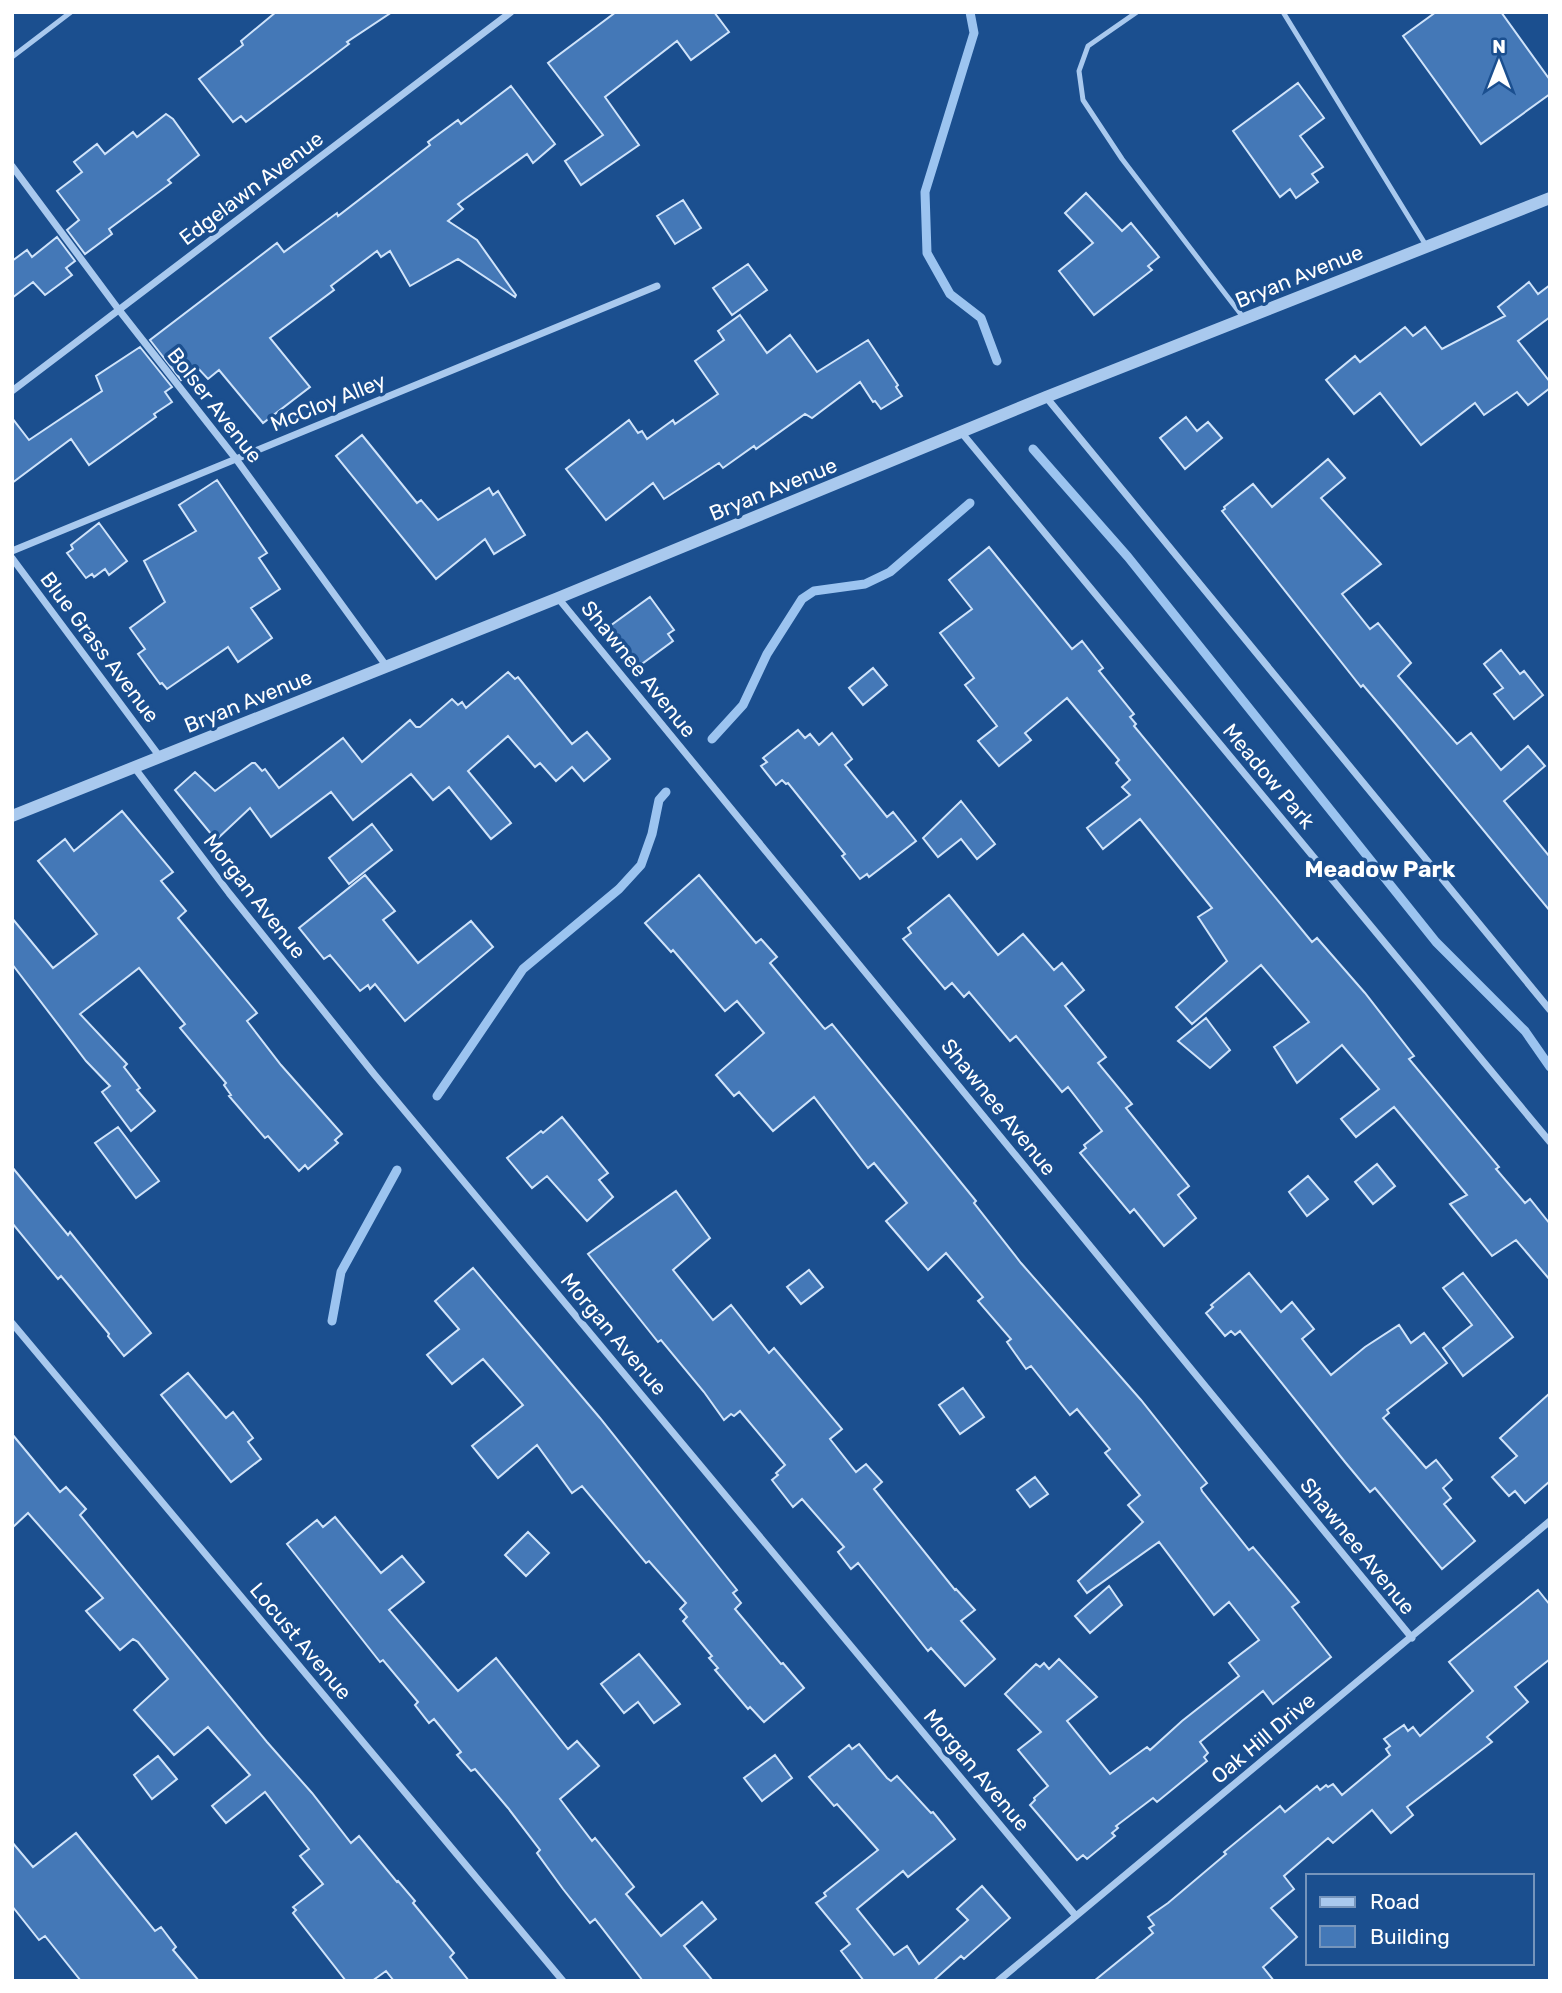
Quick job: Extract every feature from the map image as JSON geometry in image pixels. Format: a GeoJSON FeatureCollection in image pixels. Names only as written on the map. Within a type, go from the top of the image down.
{"type":"FeatureCollection","features":[{"type":"Feature","properties":{"kind":"street","name":"Edgelawn Avenue"},"geometry":{"type":"LineString","coordinates":[[12,391],[511,12]]}},
{"type":"Feature","properties":{"kind":"street","name":"Bolser Avenue"},"geometry":{"type":"LineString","coordinates":[[12,166],[119,310],[236,459],[387,667]]}},
{"type":"Feature","properties":{"kind":"street","name":"Bryan Avenue"},"geometry":{"type":"LineString","coordinates":[[12,816],[558,598],[1046,397],[1550,198]]}},
{"type":"Feature","properties":{"kind":"street","name":"McCloy Alley"},"geometry":{"type":"LineString","coordinates":[[12,551],[657,286]]}},
{"type":"Feature","properties":{"kind":"street"},"geometry":{"type":"LineString","coordinates":[[1046,397],[1550,1010]]}},
{"type":"Feature","properties":{"kind":"street","name":"Meadow Park"},"geometry":{"type":"LineString","coordinates":[[961,432],[1550,1142]]}},
{"type":"Feature","properties":{"kind":"street","name":"Blue Grass Avenue"},"geometry":{"type":"LineString","coordinates":[[12,558],[160,757]]}},
{"type":"Feature","properties":{"kind":"street","name":"Shawnee Avenue"},"geometry":{"type":"LineString","coordinates":[[558,598],[1412,1638]]}},
{"type":"Feature","properties":{"kind":"street","name":"Morgan Avenue"},"geometry":{"type":"LineString","coordinates":[[134,767],[229,893],[374,1074],[1076,1916]]}},
{"type":"Feature","properties":{"kind":"street","name":"Locust Avenue"},"geometry":{"type":"LineString","coordinates":[[12,1323],[563,1981]]}},
{"type":"Feature","properties":{"kind":"street","name":"Oak Hill Drive"},"geometry":{"type":"LineString","coordinates":[[998,1981],[1550,1521]]}},
{"type":"Feature","properties":{"kind":"lane"},"geometry":{"type":"LineString","coordinates":[[12,57],[71,12]]}},
{"type":"Feature","properties":{"kind":"lane"},"geometry":{"type":"LineString","coordinates":[[1137,12],[1088,46],[1079,71],[1083,100],[1122,159],[1244,319]]}},
{"type":"Feature","properties":{"kind":"lane"},"geometry":{"type":"LineString","coordinates":[[1283,12],[1427,247]]}},
{"type":"Feature","properties":{"kind":"building"},"geometry":{"type":"Polygon","coordinates":[[[276,12],[392,12],[347,42],[349,44],[246,122],[241,116],[233,122],[199,79],[243,45],[241,41],[276,12]]]}},
{"type":"Feature","properties":{"kind":"building"},"geometry":{"type":"Polygon","coordinates":[[[616,12],[714,12],[729,32],[691,60],[677,41],[605,97],[639,145],[581,185],[565,161],[603,135],[548,63],[616,12]]]}},
{"type":"Feature","properties":{"kind":"building"},"geometry":{"type":"Polygon","coordinates":[[[1436,12],[1501,12],[1550,80],[1550,94],[1481,144],[1403,36],[1436,12]]]}},
{"type":"Feature","properties":{"kind":"building"},"geometry":{"type":"Polygon","coordinates":[[[1298,83],[1324,118],[1300,136],[1323,167],[1312,174],[1318,182],[1296,198],[1290,189],[1280,197],[1233,131],[1298,83]]]}},
{"type":"Feature","properties":{"kind":"building"},"geometry":{"type":"Polygon","coordinates":[[[511,86],[555,144],[533,163],[527,154],[458,204],[463,209],[448,221],[477,240],[515,297],[458,259],[410,286],[390,251],[381,257],[377,251],[331,286],[334,290],[270,338],[310,387],[263,423],[219,370],[208,379],[197,367],[181,380],[150,340],[277,243],[284,252],[337,213],[338,216],[430,145],[428,142],[458,120],[461,124],[511,86]]]}},
{"type":"Feature","properties":{"kind":"building"},"geometry":{"type":"Polygon","coordinates":[[[166,114],[173,119],[199,155],[168,180],[171,183],[109,229],[112,234],[85,254],[67,230],[79,220],[57,191],[82,172],[74,162],[97,144],[105,154],[133,132],[137,137],[166,114]]]}},
{"type":"Feature","properties":{"kind":"building"},"geometry":{"type":"Polygon","coordinates":[[[1086,193],[1122,231],[1131,223],[1159,257],[1148,266],[1152,270],[1094,315],[1059,271],[1093,243],[1065,213],[1086,193]]]}},
{"type":"Feature","properties":{"kind":"building"},"geometry":{"type":"Polygon","coordinates":[[[683,200],[701,228],[675,244],[657,216],[683,200]]]}},
{"type":"Feature","properties":{"kind":"building"},"geometry":{"type":"Polygon","coordinates":[[[57,237],[75,261],[66,268],[72,275],[45,295],[33,282],[12,298],[12,261],[27,250],[32,257],[57,237]]]}},
{"type":"Feature","properties":{"kind":"building"},"geometry":{"type":"Polygon","coordinates":[[[748,264],[767,290],[732,315],[713,288],[748,264]]]}},
{"type":"Feature","properties":{"kind":"building"},"geometry":{"type":"Polygon","coordinates":[[[1529,282],[1538,294],[1550,285],[1550,317],[1518,341],[1550,382],[1550,388],[1528,405],[1517,392],[1484,415],[1475,403],[1421,445],[1380,393],[1354,414],[1326,380],[1355,356],[1360,362],[1405,327],[1413,336],[1425,327],[1442,349],[1505,316],[1498,307],[1529,282]]]}},
{"type":"Feature","properties":{"kind":"building"},"geometry":{"type":"Polygon","coordinates":[[[740,315],[767,353],[790,335],[817,372],[868,340],[898,385],[896,387],[902,396],[881,409],[860,382],[812,418],[805,414],[756,449],[754,446],[723,468],[719,463],[664,499],[653,483],[606,520],[566,469],[629,420],[638,433],[642,431],[647,439],[673,420],[675,424],[718,394],[695,361],[724,340],[718,331],[740,315]]]}},
{"type":"Feature","properties":{"kind":"building"},"geometry":{"type":"Polygon","coordinates":[[[140,347],[172,387],[165,392],[172,402],[154,414],[156,417],[89,465],[71,439],[12,483],[12,418],[29,440],[102,391],[96,376],[140,347]]]}},
{"type":"Feature","properties":{"kind":"building"},"geometry":{"type":"Polygon","coordinates":[[[1186,417],[1197,431],[1208,422],[1222,438],[1185,469],[1160,438],[1186,417]]]}},
{"type":"Feature","properties":{"kind":"building"},"geometry":{"type":"Polygon","coordinates":[[[362,435],[417,503],[421,500],[438,520],[489,488],[493,495],[498,491],[525,535],[494,554],[485,539],[436,579],[336,456],[362,435]]]}},
{"type":"Feature","properties":{"kind":"building"},"geometry":{"type":"Polygon","coordinates":[[[1328,459],[1345,478],[1321,498],[1381,564],[1342,594],[1370,629],[1378,623],[1411,663],[1398,676],[1457,744],[1471,733],[1501,770],[1528,746],[1545,766],[1504,801],[1550,857],[1550,911],[1363,685],[1361,687],[1222,511],[1253,484],[1272,507],[1328,459]]]}},
{"type":"Feature","properties":{"kind":"building"},"geometry":{"type":"Polygon","coordinates":[[[217,480],[267,553],[259,558],[280,589],[251,608],[272,638],[238,662],[228,647],[167,689],[160,684],[138,654],[145,649],[130,628],[165,602],[144,561],[196,531],[179,505],[217,480]]]}},
{"type":"Feature","properties":{"kind":"building"},"geometry":{"type":"Polygon","coordinates":[[[99,523],[127,561],[109,575],[105,569],[94,577],[92,574],[86,578],[67,553],[73,549],[71,545],[99,523]]]}},
{"type":"Feature","properties":{"kind":"building"},"geometry":{"type":"Polygon","coordinates":[[[989,547],[1072,649],[1082,641],[1103,668],[1099,671],[1134,714],[1130,717],[1136,724],[1134,726],[1312,942],[1317,938],[1365,993],[1414,1056],[1409,1059],[1499,1167],[1496,1169],[1525,1203],[1530,1199],[1550,1224],[1550,1280],[1516,1240],[1492,1256],[1450,1204],[1467,1195],[1394,1107],[1356,1137],[1341,1119],[1379,1089],[1342,1045],[1297,1083],[1274,1047],[1309,1022],[1261,965],[1192,1024],[1176,1007],[1227,961],[1198,917],[1212,908],[1140,819],[1103,849],[1087,828],[1130,795],[1122,787],[1130,780],[1116,763],[1119,760],[1067,698],[1025,733],[1031,740],[999,766],[978,741],[997,726],[965,685],[974,678],[940,633],[972,609],[949,580],[989,547]]]}},
{"type":"Feature","properties":{"kind":"building"},"geometry":{"type":"Polygon","coordinates":[[[650,597],[674,630],[668,634],[673,641],[639,666],[610,626],[650,597]]]}},
{"type":"Feature","properties":{"kind":"building"},"geometry":{"type":"Polygon","coordinates":[[[1501,650],[1520,674],[1524,671],[1543,695],[1514,719],[1494,694],[1503,688],[1484,664],[1501,650]]]}},
{"type":"Feature","properties":{"kind":"building"},"geometry":{"type":"Polygon","coordinates":[[[873,668],[887,685],[863,705],[849,688],[873,668]]]}},
{"type":"Feature","properties":{"kind":"building"},"geometry":{"type":"Polygon","coordinates":[[[508,672],[515,679],[518,677],[572,744],[587,732],[610,759],[584,781],[572,767],[556,781],[540,763],[535,767],[508,736],[468,771],[511,823],[491,839],[449,787],[433,800],[411,774],[353,820],[331,792],[271,837],[250,808],[216,840],[175,790],[195,772],[215,791],[252,763],[262,771],[265,769],[279,788],[343,738],[362,762],[410,720],[416,727],[420,727],[452,699],[458,705],[462,702],[466,708],[508,672]]]}},
{"type":"Feature","properties":{"kind":"building"},"geometry":{"type":"Polygon","coordinates":[[[798,730],[805,738],[810,734],[819,745],[832,733],[852,759],[845,765],[887,817],[893,812],[916,841],[869,877],[867,874],[860,879],[842,856],[845,854],[788,783],[782,780],[776,785],[761,766],[767,762],[763,758],[798,730]]]}},
{"type":"Feature","properties":{"kind":"building"},"geometry":{"type":"Polygon","coordinates":[[[961,801],[995,844],[977,859],[961,839],[938,857],[923,838],[961,801]]]}},
{"type":"Feature","properties":{"kind":"building"},"geometry":{"type":"Polygon","coordinates":[[[122,811],[173,872],[161,881],[186,911],[178,918],[257,1013],[247,1021],[281,1065],[342,1134],[335,1140],[338,1143],[308,1169],[305,1165],[299,1171],[268,1136],[265,1138],[229,1096],[231,1095],[224,1085],[226,1083],[180,1028],[185,1024],[139,968],[80,1014],[127,1064],[124,1067],[140,1088],[137,1090],[155,1111],[131,1131],[102,1092],[110,1086],[86,1061],[12,964],[12,918],[53,968],[97,934],[38,861],[65,839],[74,851],[122,811]]]}},
{"type":"Feature","properties":{"kind":"building"},"geometry":{"type":"Polygon","coordinates":[[[372,824],[392,850],[349,884],[329,858],[372,824]]]}},
{"type":"Feature","properties":{"kind":"building"},"geometry":{"type":"Polygon","coordinates":[[[365,875],[395,911],[383,920],[418,963],[471,921],[493,947],[405,1021],[375,984],[370,989],[368,985],[360,991],[330,955],[324,959],[299,928],[365,875]]]}},
{"type":"Feature","properties":{"kind":"building"},"geometry":{"type":"Polygon","coordinates":[[[699,875],[756,943],[761,939],[777,957],[770,963],[825,1029],[832,1024],[976,1201],[974,1203],[1021,1263],[1141,1400],[1207,1483],[1201,1488],[1202,1491],[1249,1550],[1253,1547],[1299,1602],[1292,1607],[1331,1657],[1273,1704],[1263,1691],[1200,1742],[1208,1753],[1204,1757],[1207,1761],[1157,1802],[1153,1798],[1116,1826],[1118,1828],[1112,1833],[1115,1836],[1087,1859],[1083,1855],[1077,1860],[1030,1805],[1048,1786],[1018,1750],[1041,1732],[1005,1694],[1036,1664],[1040,1667],[1044,1663],[1049,1669],[1059,1659],[1097,1697],[1067,1721],[1110,1774],[1147,1747],[1150,1750],[1239,1676],[1229,1663],[1259,1640],[1229,1602],[1214,1615],[1159,1542],[1087,1593],[1078,1581],[1143,1522],[1128,1505],[1140,1495],[1105,1453],[1110,1449],[1077,1409],[1070,1415],[1031,1366],[1026,1369],[1007,1342],[1011,1339],[978,1301],[983,1297],[946,1253],[928,1270],[886,1221],[907,1203],[874,1163],[868,1168],[814,1097],[773,1131],[739,1092],[734,1096],[716,1075],[764,1033],[737,1001],[725,1011],[673,950],[671,952],[645,923],[699,875]]]}},
{"type":"Feature","properties":{"kind":"building"},"geometry":{"type":"Polygon","coordinates":[[[949,895],[998,955],[1023,934],[1054,970],[1062,963],[1084,990],[1065,1006],[1106,1057],[1098,1063],[1132,1104],[1126,1108],[1189,1186],[1178,1195],[1196,1218],[1164,1246],[1134,1209],[1130,1213],[1080,1153],[1086,1148],[1084,1145],[1102,1131],[1068,1087],[1062,1092],[1016,1036],[1010,1041],[969,992],[964,997],[952,983],[945,989],[903,939],[911,933],[908,928],[949,895]]]}},
{"type":"Feature","properties":{"kind":"building"},"geometry":{"type":"Polygon","coordinates":[[[1206,1018],[1230,1050],[1210,1068],[1178,1041],[1206,1018]]]}},
{"type":"Feature","properties":{"kind":"building"},"geometry":{"type":"Polygon","coordinates":[[[562,1117],[608,1173],[599,1180],[613,1197],[587,1221],[547,1176],[532,1188],[507,1158],[562,1117]]]}},
{"type":"Feature","properties":{"kind":"building"},"geometry":{"type":"Polygon","coordinates":[[[118,1127],[159,1181],[136,1198],[95,1143],[118,1127]]]}},
{"type":"Feature","properties":{"kind":"building"},"geometry":{"type":"Polygon","coordinates":[[[1377,1164],[1395,1186],[1373,1204],[1355,1182],[1377,1164]]]}},
{"type":"Feature","properties":{"kind":"building"},"geometry":{"type":"Polygon","coordinates":[[[12,1167],[68,1235],[70,1232],[151,1333],[124,1356],[61,1276],[58,1279],[12,1223],[12,1167]]]}},
{"type":"Feature","properties":{"kind":"building"},"geometry":{"type":"Polygon","coordinates":[[[1308,1176],[1328,1199],[1307,1216],[1289,1192],[1308,1176]]]}},
{"type":"Feature","properties":{"kind":"building"},"geometry":{"type":"Polygon","coordinates":[[[676,1191],[710,1238],[673,1270],[713,1320],[731,1305],[769,1353],[774,1348],[842,1429],[830,1439],[856,1472],[866,1464],[882,1482],[874,1489],[955,1590],[975,1610],[961,1621],[995,1659],[965,1686],[931,1648],[928,1651],[858,1563],[851,1569],[838,1552],[844,1547],[802,1499],[793,1507],[772,1480],[785,1465],[740,1411],[724,1420],[704,1392],[661,1340],[658,1342],[588,1254],[676,1191]]]}},
{"type":"Feature","properties":{"kind":"building"},"geometry":{"type":"Polygon","coordinates":[[[473,1268],[600,1418],[737,1590],[733,1593],[741,1603],[735,1609],[804,1688],[764,1722],[750,1707],[748,1709],[715,1670],[718,1668],[709,1658],[712,1656],[683,1621],[687,1617],[680,1609],[686,1603],[649,1561],[646,1563],[582,1486],[572,1493],[537,1445],[498,1478],[472,1446],[523,1405],[483,1359],[452,1384],[427,1355],[459,1329],[435,1301],[473,1268]]]}},
{"type":"Feature","properties":{"kind":"building"},"geometry":{"type":"Polygon","coordinates":[[[809,1270],[823,1287],[801,1304],[787,1287],[809,1270]]]}},
{"type":"Feature","properties":{"kind":"building"},"geometry":{"type":"Polygon","coordinates":[[[1249,1273],[1281,1312],[1292,1302],[1314,1329],[1302,1339],[1331,1375],[1365,1347],[1399,1325],[1411,1343],[1424,1333],[1447,1363],[1387,1410],[1389,1413],[1383,1418],[1426,1468],[1436,1460],[1452,1480],[1443,1488],[1451,1498],[1444,1504],[1475,1541],[1442,1569],[1375,1488],[1370,1492],[1240,1331],[1235,1335],[1231,1331],[1225,1336],[1206,1313],[1213,1307],[1211,1305],[1249,1273]]]}},
{"type":"Feature","properties":{"kind":"building"},"geometry":{"type":"Polygon","coordinates":[[[1463,1273],[1513,1337],[1463,1376],[1443,1348],[1472,1325],[1443,1288],[1463,1273]]]}},
{"type":"Feature","properties":{"kind":"building"},"geometry":{"type":"Polygon","coordinates":[[[188,1373],[226,1418],[233,1412],[253,1438],[248,1442],[261,1459],[231,1482],[161,1395],[188,1373]]]}},
{"type":"Feature","properties":{"kind":"building"},"geometry":{"type":"Polygon","coordinates":[[[963,1388],[984,1417],[960,1434],[939,1405],[963,1388]]]}},
{"type":"Feature","properties":{"kind":"building"},"geometry":{"type":"Polygon","coordinates":[[[1550,1393],[1550,1481],[1525,1503],[1515,1491],[1509,1496],[1492,1477],[1517,1456],[1500,1438],[1550,1393]]]}},
{"type":"Feature","properties":{"kind":"building"},"geometry":{"type":"Polygon","coordinates":[[[12,1434],[60,1492],[66,1487],[86,1509],[80,1515],[351,1843],[359,1836],[415,1901],[413,1903],[454,1953],[450,1957],[469,1981],[394,1981],[386,1971],[372,1981],[346,1981],[293,1913],[296,1910],[293,1907],[323,1884],[300,1856],[309,1849],[265,1792],[226,1823],[212,1806],[250,1775],[208,1727],[174,1755],[134,1710],[168,1679],[138,1642],[133,1639],[120,1650],[86,1611],[103,1598],[28,1513],[12,1528],[12,1434]]]}},
{"type":"Feature","properties":{"kind":"building"},"geometry":{"type":"Polygon","coordinates":[[[1035,1477],[1048,1494],[1030,1507],[1017,1490],[1035,1477]]]}},
{"type":"Feature","properties":{"kind":"building"},"geometry":{"type":"Polygon","coordinates":[[[335,1517],[381,1573],[402,1556],[424,1582],[389,1610],[458,1691],[496,1658],[568,1749],[577,1741],[599,1766],[560,1799],[592,1841],[595,1838],[634,1887],[626,1894],[661,1936],[702,1902],[716,1919],[684,1946],[713,1981],[643,1981],[595,1919],[590,1923],[537,1853],[540,1850],[508,1808],[475,1769],[471,1771],[457,1755],[461,1752],[434,1719],[429,1723],[415,1705],[418,1702],[383,1660],[380,1662],[287,1544],[317,1520],[323,1527],[335,1517]]]}},
{"type":"Feature","properties":{"kind":"building"},"geometry":{"type":"Polygon","coordinates":[[[528,1532],[549,1553],[526,1576],[505,1555],[528,1532]]]}},
{"type":"Feature","properties":{"kind":"building"},"geometry":{"type":"Polygon","coordinates":[[[1109,1586],[1122,1605],[1090,1633],[1075,1616],[1109,1586]]]}},
{"type":"Feature","properties":{"kind":"building"},"geometry":{"type":"Polygon","coordinates":[[[1538,1590],[1550,1605],[1550,1659],[1515,1687],[1528,1702],[1487,1737],[1492,1742],[1407,1807],[1413,1815],[1391,1833],[1372,1810],[1333,1843],[1328,1838],[1284,1876],[1294,1889],[1271,1908],[1297,1937],[1263,1967],[1274,1981],[1094,1981],[1153,1933],[1149,1928],[1154,1925],[1148,1917],[1168,1903],[1280,1806],[1285,1812],[1317,1786],[1320,1790],[1333,1784],[1342,1795],[1390,1755],[1386,1749],[1390,1746],[1384,1739],[1404,1725],[1408,1731],[1413,1727],[1420,1736],[1473,1691],[1449,1662],[1538,1590]]]}},
{"type":"Feature","properties":{"kind":"building"},"geometry":{"type":"Polygon","coordinates":[[[639,1654],[680,1704],[654,1723],[638,1702],[624,1713],[601,1684],[639,1654]]]}},
{"type":"Feature","properties":{"kind":"building"},"geometry":{"type":"Polygon","coordinates":[[[859,1744],[887,1778],[891,1781],[897,1776],[931,1813],[933,1812],[955,1839],[908,1877],[903,1871],[857,1909],[894,1955],[907,1946],[919,1964],[968,1920],[957,1909],[982,1886],[1010,1918],[964,1959],[961,1956],[933,1981],[864,1981],[841,1951],[850,1944],[816,1903],[826,1896],[824,1893],[878,1850],[809,1777],[849,1745],[852,1749],[859,1744]]]}},
{"type":"Feature","properties":{"kind":"building"},"geometry":{"type":"Polygon","coordinates":[[[775,1755],[792,1778],[762,1801],[744,1778],[775,1755]]]}},
{"type":"Feature","properties":{"kind":"building"},"geometry":{"type":"Polygon","coordinates":[[[158,1756],[177,1779],[152,1799],[134,1775],[158,1756]]]}},
{"type":"Feature","properties":{"kind":"building"},"geometry":{"type":"Polygon","coordinates":[[[76,1833],[155,1931],[161,1927],[176,1947],[173,1950],[199,1981],[81,1981],[45,1936],[39,1940],[12,1906],[12,1842],[33,1867],[76,1833]]]}},
{"type":"Feature","properties":{"kind":"waterway"},"geometry":{"type":"LineString","coordinates":[[970,12],[974,33],[925,192],[927,253],[950,294],[981,318],[997,361]]}},
{"type":"Feature","properties":{"kind":"waterway"},"geometry":{"type":"LineString","coordinates":[[1033,449],[1128,557],[1436,942],[1525,1031],[1550,1067]]}},
{"type":"Feature","properties":{"kind":"waterway"},"geometry":{"type":"LineString","coordinates":[[712,739],[743,705],[767,654],[802,599],[814,591],[865,584],[890,572],[970,503]]}},
{"type":"Feature","properties":{"kind":"waterway"},"geometry":{"type":"LineString","coordinates":[[437,1096],[523,969],[619,889],[641,865],[652,834],[659,800],[666,792]]}},
{"type":"Feature","properties":{"kind":"waterway"},"geometry":{"type":"LineString","coordinates":[[332,1321],[341,1272],[397,1170]]}},
{"type":"Feature","properties":{"kind":"district","name":"Meadow Park"},"geometry":{"type":"Point","coordinates":[1380,869]}}]}
